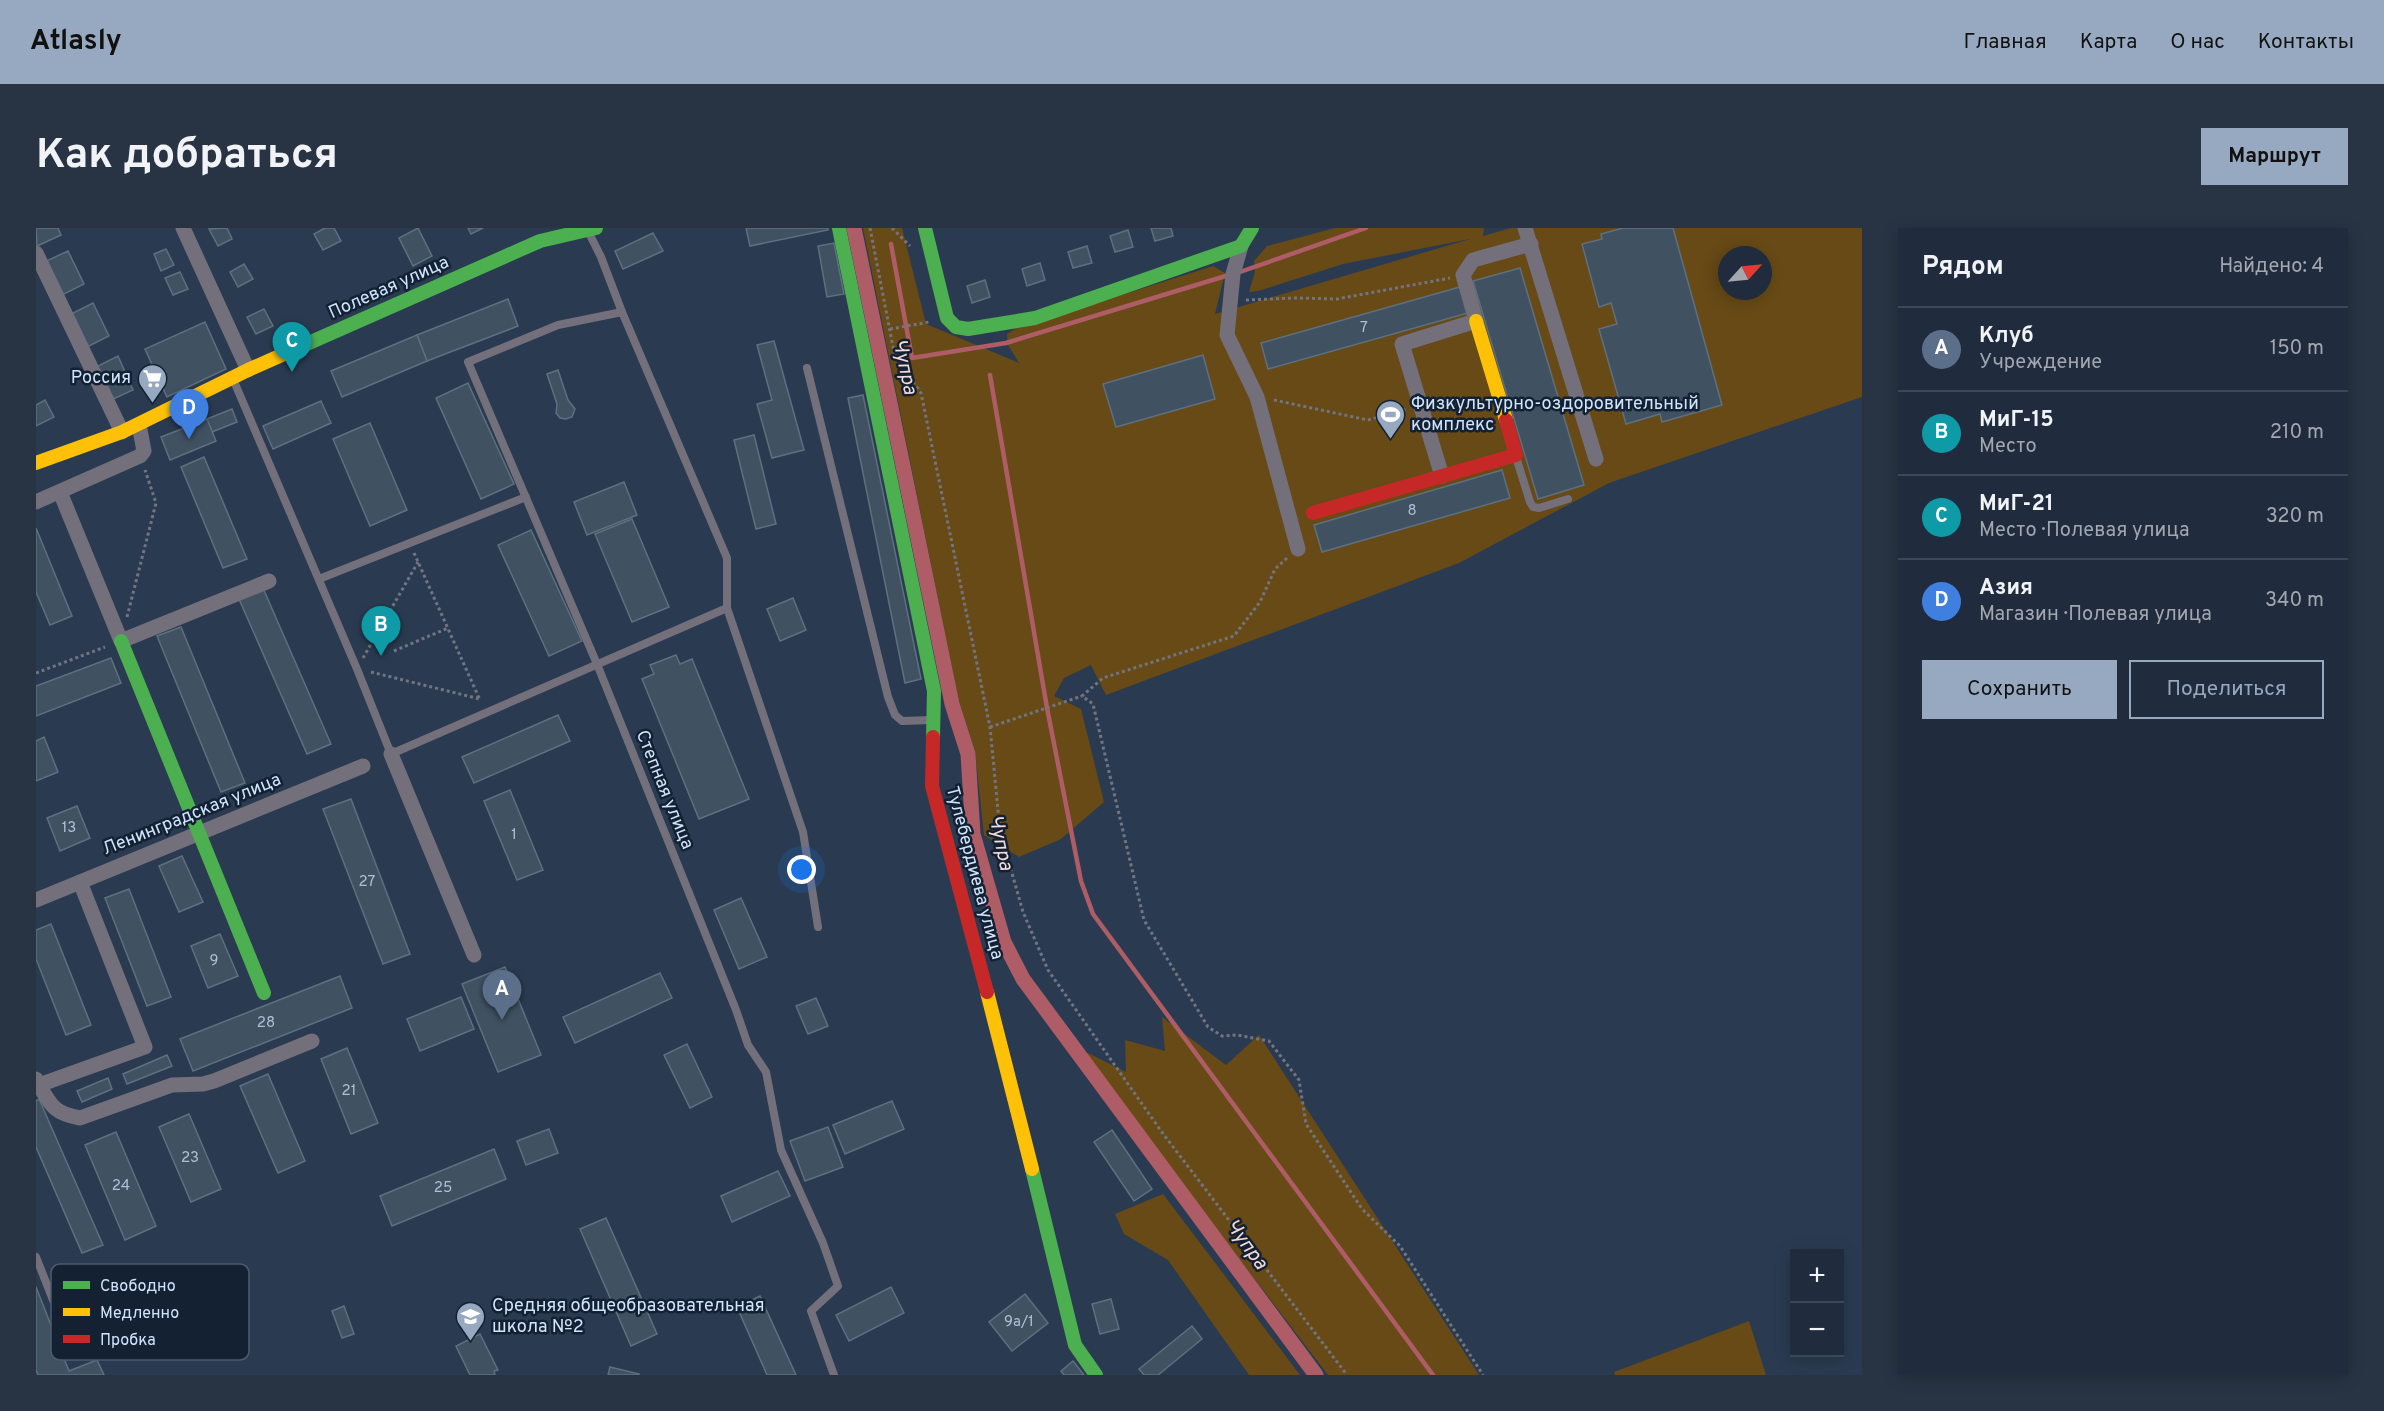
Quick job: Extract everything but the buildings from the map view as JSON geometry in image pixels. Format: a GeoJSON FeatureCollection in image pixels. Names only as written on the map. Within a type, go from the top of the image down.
{"type":"FeatureCollection","features":[{"type":"Feature","properties":{"kind":"street"},"geometry":{"type":"LineString","coordinates":[[183,228],[248,370]]}},
{"type":"Feature","properties":{"kind":"street","name":"Тулебердиева улица"},"geometry":{"type":"LineString","coordinates":[[839,228],[934,691],[932,786],[1001,1045],[1075,1345],[1096,1375]]}},
{"type":"Feature","properties":{"kind":"street"},"geometry":{"type":"LineString","coordinates":[[925,228],[947,318],[956,327],[968,329],[1035,318],[1240,246]]}},
{"type":"Feature","properties":{"kind":"street"},"geometry":{"type":"LineString","coordinates":[[1252,228],[1240,246],[1233,274],[1227,335],[1257,397],[1298,549]]}},
{"type":"Feature","properties":{"kind":"street"},"geometry":{"type":"LineString","coordinates":[[1525,228],[1596,459]]}},
{"type":"Feature","properties":{"kind":"street","name":"Полевая улица"},"geometry":{"type":"LineString","coordinates":[[37,460],[139,425],[248,370],[536,234],[592,229]]}},
{"type":"Feature","properties":{"kind":"street"},"geometry":{"type":"LineString","coordinates":[[1313,513],[1516,455],[1463,275],[1473,260],[1531,244]]}},
{"type":"Feature","properties":{"kind":"street"},"geometry":{"type":"LineString","coordinates":[[36,253],[122,432]]}},
{"type":"Feature","properties":{"kind":"street"},"geometry":{"type":"LineString","coordinates":[[1442,476],[1402,344],[1476,321]]}},
{"type":"Feature","properties":{"kind":"street"},"geometry":{"type":"LineString","coordinates":[[36,502],[140,456],[144,451],[139,425]]}},
{"type":"Feature","properties":{"kind":"street"},"geometry":{"type":"LineString","coordinates":[[60,492],[264,993]]}},
{"type":"Feature","properties":{"kind":"street"},"geometry":{"type":"LineString","coordinates":[[121,641],[269,581]]}},
{"type":"Feature","properties":{"kind":"street"},"geometry":{"type":"LineString","coordinates":[[391,754],[474,955]]}},
{"type":"Feature","properties":{"kind":"street","name":"Ленинградская улица"},"geometry":{"type":"LineString","coordinates":[[36,900],[363,766]]}},
{"type":"Feature","properties":{"kind":"street"},"geometry":{"type":"LineString","coordinates":[[80,882],[145,1047],[38,1082],[51,1106],[64,1116],[80,1118],[172,1085],[202,1084],[214,1081],[312,1041]]}},
{"type":"Feature","properties":{"kind":"lane"},"geometry":{"type":"LineString","coordinates":[[592,229],[622,312],[727,558],[727,608],[803,832],[818,927]]}},
{"type":"Feature","properties":{"kind":"lane","name":"Степная улица"},"geometry":{"type":"LineString","coordinates":[[622,312],[558,325],[468,362],[597,664],[748,1045],[766,1072],[781,1150],[823,1243],[838,1286],[811,1311],[834,1375]]}},
{"type":"Feature","properties":{"kind":"lane"},"geometry":{"type":"LineString","coordinates":[[807,368],[888,697],[895,715],[902,721],[933,720]]}},
{"type":"Feature","properties":{"kind":"lane"},"geometry":{"type":"LineString","coordinates":[[232,378],[319,579],[391,754],[727,608]]}},
{"type":"Feature","properties":{"kind":"lane"},"geometry":{"type":"LineString","coordinates":[[1516,455],[1533,507],[1539,508],[1568,499]]}},
{"type":"Feature","properties":{"kind":"lane"},"geometry":{"type":"LineString","coordinates":[[319,579],[525,497]]}},
{"type":"Feature","properties":{"kind":"lane"},"geometry":{"type":"LineString","coordinates":[[36,1257],[51,1295]]}},
{"type":"Feature","properties":{"kind":"path"},"geometry":{"type":"LineString","coordinates":[[870,228],[896,357],[921,393],[990,727],[1000,831],[1023,912],[1048,970],[1161,1131],[1347,1375]]}},
{"type":"Feature","properties":{"kind":"path"},"geometry":{"type":"LineString","coordinates":[[1229,301],[1337,299],[1463,275]]}},
{"type":"Feature","properties":{"kind":"path"},"geometry":{"type":"LineString","coordinates":[[890,329],[917,324]]}},
{"type":"Feature","properties":{"kind":"path"},"geometry":{"type":"LineString","coordinates":[[1257,397],[1368,420],[1420,405]]}},
{"type":"Feature","properties":{"kind":"path"},"geometry":{"type":"LineString","coordinates":[[36,673],[121,641],[156,503],[140,456]]}},
{"type":"Feature","properties":{"kind":"path"},"geometry":{"type":"LineString","coordinates":[[410,543],[486,713]]}},
{"type":"Feature","properties":{"kind":"path"},"geometry":{"type":"LineString","coordinates":[[990,727],[1082,696],[1103,678],[1234,636],[1260,602],[1275,569],[1298,549]]}},
{"type":"Feature","properties":{"kind":"path"},"geometry":{"type":"LineString","coordinates":[[418,562],[357,669],[480,699]]}},
{"type":"Feature","properties":{"kind":"path"},"geometry":{"type":"LineString","coordinates":[[394,651],[448,628]]}},
{"type":"Feature","properties":{"kind":"path"},"geometry":{"type":"LineString","coordinates":[[1082,696],[1093,704],[1144,920],[1208,1027],[1222,1036],[1238,1035],[1269,1041],[1299,1080],[1306,1124],[1362,1209],[1400,1246],[1483,1375]]}},
{"type":"Feature","properties":{"kind":"shaded area","name":"Физкультурно-оздоровительный комплекс"},"geometry":{"type":"Polygon","coordinates":[[[863,228],[902,228],[926,324],[1019,363],[1008,345],[1007,334],[1015,329],[1213,266],[1225,273],[1215,314],[1470,239],[1343,264],[1249,292],[1255,272],[1254,261],[1267,246],[1335,228],[1484,228],[1483,236],[1511,228],[1862,228],[1862,397],[1609,483],[1459,563],[1106,695],[1091,665],[1064,678],[1054,696],[1081,709],[1104,802],[1061,839],[1019,857],[984,835],[975,751],[958,698],[863,228]]]}},
{"type":"Feature","properties":{"kind":"shaded area"},"geometry":{"type":"Polygon","coordinates":[[[1162,1017],[1226,1065],[1259,1035],[1479,1375],[1328,1375],[1078,1048],[1126,1072],[1125,1040],[1165,1051],[1162,1017]]]}},
{"type":"Feature","properties":{"kind":"shaded area"},"geometry":{"type":"Polygon","coordinates":[[[1163,1194],[1300,1375],[1249,1375],[1168,1260],[1124,1234],[1115,1214],[1163,1194]]]}},
{"type":"Feature","properties":{"kind":"shaded area"},"geometry":{"type":"Polygon","coordinates":[[[1749,1321],[1766,1375],[1615,1375],[1614,1372],[1749,1321]]]}},
{"type":"Feature","properties":{"kind":"waterway","name":"Чупра"},"geometry":{"type":"LineString","coordinates":[[854,228],[952,704],[968,754],[973,834],[1004,942],[1023,979],[1316,1375]]}},
{"type":"Feature","properties":{"kind":"waterway"},"geometry":{"type":"LineString","coordinates":[[1237,273],[1366,228]]}},
{"type":"Feature","properties":{"kind":"waterway"},"geometry":{"type":"LineString","coordinates":[[891,244],[912,358],[1006,343],[1229,275]]}},
{"type":"Feature","properties":{"kind":"waterway"},"geometry":{"type":"LineString","coordinates":[[990,375],[1047,708],[1081,881],[1093,914],[1433,1375]]}},
{"type":"Feature","properties":{"kind":"traffic: fast"},"geometry":{"type":"LineString","coordinates":[[302,346],[540,241],[596,228]]}},
{"type":"Feature","properties":{"kind":"traffic: fast"},"geometry":{"type":"LineString","coordinates":[[839,228],[934,691],[933,737]]}},
{"type":"Feature","properties":{"kind":"traffic: fast"},"geometry":{"type":"LineString","coordinates":[[925,228],[947,318],[956,327],[968,329],[1035,318],[1241,246],[1252,228]]}},
{"type":"Feature","properties":{"kind":"traffic: fast"},"geometry":{"type":"LineString","coordinates":[[121,641],[264,993]]}},
{"type":"Feature","properties":{"kind":"traffic: fast"},"geometry":{"type":"LineString","coordinates":[[1032,1169],[1075,1345],[1096,1375]]}},
{"type":"Feature","properties":{"kind":"traffic: slow"},"geometry":{"type":"LineString","coordinates":[[1476,321],[1506,420]]}},
{"type":"Feature","properties":{"kind":"traffic: slow"},"geometry":{"type":"LineString","coordinates":[[36,463],[122,432],[302,346]]}},
{"type":"Feature","properties":{"kind":"traffic: slow"},"geometry":{"type":"LineString","coordinates":[[987,992],[1032,1169]]}},
{"type":"Feature","properties":{"kind":"traffic: jam"},"geometry":{"type":"LineString","coordinates":[[1313,513],[1516,455],[1506,420]]}},
{"type":"Feature","properties":{"kind":"traffic: jam"},"geometry":{"type":"LineString","coordinates":[[933,737],[932,786],[987,992]]}},
{"type":"Feature","properties":{"kind":"place","name":"МиГ-21"},"geometry":{"type":"Point","coordinates":[292,372]}},
{"type":"Feature","properties":{"kind":"place","name":"Россия"},"geometry":{"type":"Point","coordinates":[152,404]}},
{"type":"Feature","properties":{"kind":"place","name":"Азия"},"geometry":{"type":"Point","coordinates":[189,439]}},
{"type":"Feature","properties":{"kind":"place","name":"Физкультурно-оздоровительный комплекс"},"geometry":{"type":"Point","coordinates":[1390,440]}},
{"type":"Feature","properties":{"kind":"place","name":"МиГ-15"},"geometry":{"type":"Point","coordinates":[381,656]}},
{"type":"Feature","properties":{"kind":"place","name":"Клуб"},"geometry":{"type":"Point","coordinates":[502,1020]}},
{"type":"Feature","properties":{"kind":"place","name":"Средняя общеобразовательная школа №2"},"geometry":{"type":"Point","coordinates":[471,1342]}}]}
